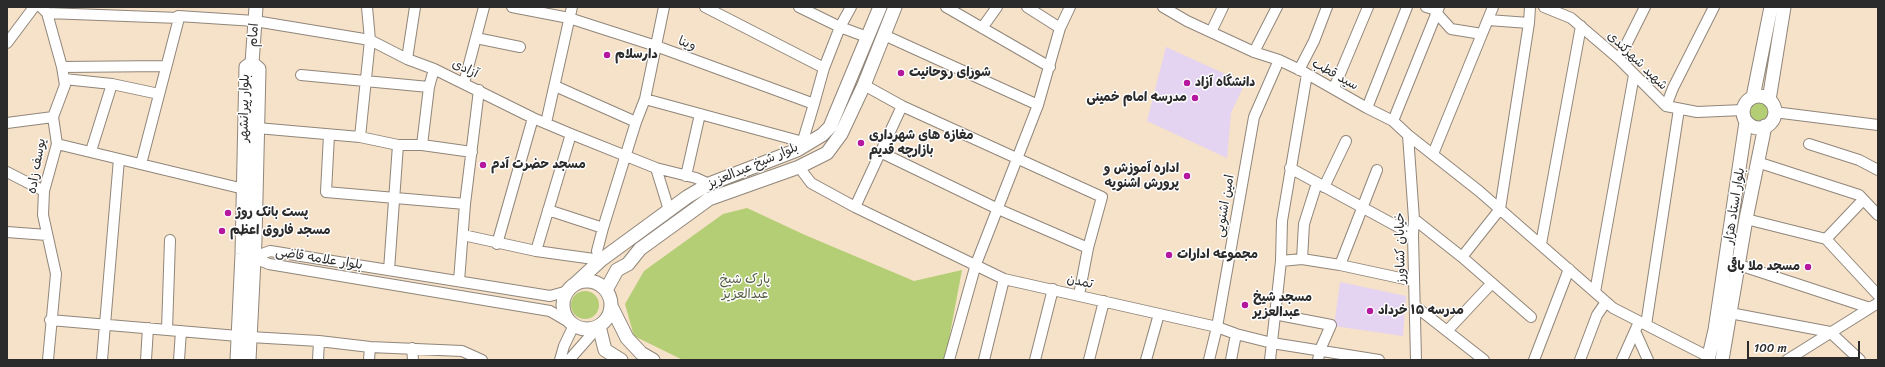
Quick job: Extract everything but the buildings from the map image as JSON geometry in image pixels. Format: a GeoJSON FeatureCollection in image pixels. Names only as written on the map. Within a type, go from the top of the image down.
{"type":"FeatureCollection","features":[{"type":"Feature","properties":{"kind":"main road","name":"امام"},"geometry":{"type":"LineString","coordinates":[[252,63],[256,7]]}},
{"type":"Feature","properties":{"kind":"main road","name":"بلوار شیخ عبدالعزیز"},"geometry":{"type":"LineString","coordinates":[[571,288],[601,260],[687,196],[709,184],[788,153],[822,135],[830,127],[880,7]]}},
{"type":"Feature","properties":{"kind":"main road","name":"بلوار شیخ عبدالعزیز"},"geometry":{"type":"LineString","coordinates":[[606,290],[617,270],[628,264],[640,249],[709,198],[799,167],[826,153],[842,134],[864,85],[895,7]]}},
{"type":"Feature","properties":{"kind":"main road"},"geometry":{"type":"LineString","coordinates":[[1753,97],[1771,7]]}},
{"type":"Feature","properties":{"kind":"main road"},"geometry":{"type":"LineString","coordinates":[[1769,100],[1784,7]]}},
{"type":"Feature","properties":{"kind":"main road","name":"بلوار پیرانشهر"},"geometry":{"type":"LineString","coordinates":[[248,255],[244,189],[246,67],[252,63],[259,69],[257,128],[244,337],[249,360]]}},
{"type":"Feature","properties":{"kind":"main road"},"geometry":{"type":"LineString","coordinates":[[1762,96],[1769,100],[1772,103],[1774,112],[1772,121],[1765,126],[1755,127],[1744,116],[1746,102],[1753,97],[1762,96]]}},
{"type":"Feature","properties":{"kind":"main road","name":"بلوار استاد هژار"},"geometry":{"type":"LineString","coordinates":[[1713,359],[1715,330],[1744,116]]}},
{"type":"Feature","properties":{"kind":"main road","name":"بلوار استاد هژار"},"geometry":{"type":"LineString","coordinates":[[1713,359],[1730,314],[1746,219],[1765,126]]}},
{"type":"Feature","properties":{"kind":"main road"},"geometry":{"type":"LineString","coordinates":[[788,153],[799,167]]}},
{"type":"Feature","properties":{"kind":"main road"},"geometry":{"type":"LineString","coordinates":[[580,282],[594,282],[606,290],[612,302],[612,308],[607,319],[599,326],[585,329],[574,325],[564,313],[564,298],[571,288],[580,282]]}},
{"type":"Feature","properties":{"kind":"main road"},"geometry":{"type":"LineString","coordinates":[[612,308],[627,338],[641,353],[653,360]]}},
{"type":"Feature","properties":{"kind":"main road"},"geometry":{"type":"LineString","coordinates":[[599,326],[605,350],[621,360]]}},
{"type":"Feature","properties":{"kind":"main road","name":"بلوار پیرانشهر"},"geometry":{"type":"LineString","coordinates":[[236,360],[244,337]]}},
{"type":"Feature","properties":{"kind":"street"},"geometry":{"type":"LineString","coordinates":[[7,43],[34,7]]}},
{"type":"Feature","properties":{"kind":"street"},"geometry":{"type":"LineString","coordinates":[[360,137],[370,40],[367,7]]}},
{"type":"Feature","properties":{"kind":"street"},"geometry":{"type":"LineString","coordinates":[[407,59],[415,7]]}},
{"type":"Feature","properties":{"kind":"street"},"geometry":{"type":"LineString","coordinates":[[464,83],[484,7]]}},
{"type":"Feature","properties":{"kind":"street","name":"وینا"},"geometry":{"type":"LineString","coordinates":[[512,7],[569,18],[656,46],[814,104]]}},
{"type":"Feature","properties":{"kind":"street"},"geometry":{"type":"LineString","coordinates":[[546,123],[572,7]]}},
{"type":"Feature","properties":{"kind":"street"},"geometry":{"type":"LineString","coordinates":[[601,260],[597,251],[625,156],[645,99],[664,7]]}},
{"type":"Feature","properties":{"kind":"street"},"geometry":{"type":"LineString","coordinates":[[704,7],[824,68]]}},
{"type":"Feature","properties":{"kind":"street"},"geometry":{"type":"LineString","coordinates":[[799,7],[840,27],[867,37]]}},
{"type":"Feature","properties":{"kind":"street"},"geometry":{"type":"LineString","coordinates":[[645,99],[802,145],[824,68],[840,27],[851,7]]}},
{"type":"Feature","properties":{"kind":"street"},"geometry":{"type":"LineString","coordinates":[[946,7],[959,10],[982,28],[1050,67]]}},
{"type":"Feature","properties":{"kind":"street"},"geometry":{"type":"LineString","coordinates":[[982,28],[997,7]]}},
{"type":"Feature","properties":{"kind":"street"},"geometry":{"type":"LineString","coordinates":[[1027,7],[1060,28]]}},
{"type":"Feature","properties":{"kind":"street"},"geometry":{"type":"LineString","coordinates":[[949,360],[976,264],[998,209],[1016,157],[1038,105],[1060,28],[1070,7]]}},
{"type":"Feature","properties":{"kind":"street","name":"سید قطب"},"geometry":{"type":"LineString","coordinates":[[1163,7],[1187,21],[1254,52],[1279,60],[1394,121],[1408,135],[1479,190],[1613,308],[1640,326],[1713,359]]}},
{"type":"Feature","properties":{"kind":"street"},"geometry":{"type":"LineString","coordinates":[[1211,32],[1223,7]]}},
{"type":"Feature","properties":{"kind":"street"},"geometry":{"type":"LineString","coordinates":[[1254,52],[1277,7]]}},
{"type":"Feature","properties":{"kind":"street"},"geometry":{"type":"LineString","coordinates":[[1270,360],[1281,261],[1282,221],[1303,72],[1327,7]]}},
{"type":"Feature","properties":{"kind":"street"},"geometry":{"type":"LineString","coordinates":[[1334,88],[1368,7]]}},
{"type":"Feature","properties":{"kind":"street"},"geometry":{"type":"LineString","coordinates":[[1367,108],[1407,7]]}},
{"type":"Feature","properties":{"kind":"street"},"geometry":{"type":"LineString","coordinates":[[1426,7],[1438,11],[1451,28],[1482,34]]}},
{"type":"Feature","properties":{"kind":"street"},"geometry":{"type":"LineString","coordinates":[[1433,154],[1493,7]]}},
{"type":"Feature","properties":{"kind":"street"},"geometry":{"type":"LineString","coordinates":[[1462,257],[1500,209],[1529,23],[1530,7]]}},
{"type":"Feature","properties":{"kind":"street","name":"شهید شهرکندی"},"geometry":{"type":"LineString","coordinates":[[1544,7],[1571,18],[1581,26],[1619,59],[1666,106],[1697,112],[1744,116]]}},
{"type":"Feature","properties":{"kind":"street"},"geometry":{"type":"LineString","coordinates":[[1619,59],[1645,7]]}},
{"type":"Feature","properties":{"kind":"street"},"geometry":{"type":"LineString","coordinates":[[1666,106],[1673,88],[1714,7]]}},
{"type":"Feature","properties":{"kind":"street","name":"آزادی"},"geometry":{"type":"LineString","coordinates":[[44,10],[179,14],[255,22],[370,40],[407,59],[434,69],[479,90],[533,118],[656,168],[709,184]]}},
{"type":"Feature","properties":{"kind":"street","name":"یوسف زاده"},"geometry":{"type":"LineString","coordinates":[[44,10],[62,67],[65,85],[53,117],[57,144],[44,191],[43,215],[56,274],[50,320],[48,360]]}},
{"type":"Feature","properties":{"kind":"street"},"geometry":{"type":"LineString","coordinates":[[1394,121],[1438,11]]}},
{"type":"Feature","properties":{"kind":"street"},"geometry":{"type":"LineString","coordinates":[[141,164],[179,14]]}},
{"type":"Feature","properties":{"kind":"street"},"geometry":{"type":"LineString","coordinates":[[1488,20],[1529,23]]}},
{"type":"Feature","properties":{"kind":"street"},"geometry":{"type":"LineString","coordinates":[[1541,244],[1581,26]]}},
{"type":"Feature","properties":{"kind":"street"},"geometry":{"type":"LineString","coordinates":[[884,35],[1038,105]]}},
{"type":"Feature","properties":{"kind":"street"},"geometry":{"type":"LineString","coordinates":[[476,38],[520,48]]}},
{"type":"Feature","properties":{"kind":"street","name":"امین اشنویی"},"geometry":{"type":"LineString","coordinates":[[1208,360],[1217,327],[1254,117],[1279,60]]}},
{"type":"Feature","properties":{"kind":"street"},"geometry":{"type":"LineString","coordinates":[[62,67],[166,66]]}},
{"type":"Feature","properties":{"kind":"street"},"geometry":{"type":"LineString","coordinates":[[422,145],[429,87],[434,69]]}},
{"type":"Feature","properties":{"kind":"street"},"geometry":{"type":"LineString","coordinates":[[301,75],[429,87]]}},
{"type":"Feature","properties":{"kind":"street"},"geometry":{"type":"LineString","coordinates":[[1595,292],[1634,75]]}},
{"type":"Feature","properties":{"kind":"street"},"geometry":{"type":"LineString","coordinates":[[64,79],[112,84],[159,94]]}},
{"type":"Feature","properties":{"kind":"street"},"geometry":{"type":"LineString","coordinates":[[91,151],[112,84]]}},
{"type":"Feature","properties":{"kind":"street"},"geometry":{"type":"LineString","coordinates":[[864,85],[902,106],[1102,197],[1088,248],[1079,295]]}},
{"type":"Feature","properties":{"kind":"street"},"geometry":{"type":"LineString","coordinates":[[555,86],[636,122]]}},
{"type":"Feature","properties":{"kind":"street"},"geometry":{"type":"LineString","coordinates":[[459,281],[465,204],[479,90]]}},
{"type":"Feature","properties":{"kind":"street"},"geometry":{"type":"LineString","coordinates":[[856,206],[902,106]]}},
{"type":"Feature","properties":{"kind":"street"},"geometry":{"type":"LineString","coordinates":[[1622,360],[1640,326],[1679,109]]}},
{"type":"Feature","properties":{"kind":"street"},"geometry":{"type":"LineString","coordinates":[[1774,112],[1878,125]]}},
{"type":"Feature","properties":{"kind":"street"},"geometry":{"type":"LineString","coordinates":[[686,176],[700,114]]}},
{"type":"Feature","properties":{"kind":"street"},"geometry":{"type":"LineString","coordinates":[[7,123],[53,117]]}},
{"type":"Feature","properties":{"kind":"street"},"geometry":{"type":"LineString","coordinates":[[497,244],[533,118]]}},
{"type":"Feature","properties":{"kind":"street"},"geometry":{"type":"LineString","coordinates":[[257,128],[360,137],[398,145],[422,145],[472,152]]}},
{"type":"Feature","properties":{"kind":"street"},"geometry":{"type":"LineString","coordinates":[[536,251],[571,134]]}},
{"type":"Feature","properties":{"kind":"street"},"geometry":{"type":"LineString","coordinates":[[329,135],[326,192],[465,204]]}},
{"type":"Feature","properties":{"kind":"street","name":"خیابان کشاورز"},"geometry":{"type":"LineString","coordinates":[[1408,135],[1414,219],[1413,235],[1416,360]]}},
{"type":"Feature","properties":{"kind":"street"},"geometry":{"type":"LineString","coordinates":[[1302,259],[1304,224],[1321,185],[1346,141]]}},
{"type":"Feature","properties":{"kind":"street"},"geometry":{"type":"LineString","coordinates":[[57,144],[244,189]]}},
{"type":"Feature","properties":{"kind":"street"},"geometry":{"type":"LineString","coordinates":[[1809,144],[1859,160],[1878,170]]}},
{"type":"Feature","properties":{"kind":"street"},"geometry":{"type":"LineString","coordinates":[[390,270],[396,199],[398,145]]}},
{"type":"Feature","properties":{"kind":"street"},"geometry":{"type":"LineString","coordinates":[[880,152],[998,209],[1088,248]]}},
{"type":"Feature","properties":{"kind":"street"},"geometry":{"type":"LineString","coordinates":[[102,360],[119,159]]}},
{"type":"Feature","properties":{"kind":"street"},"geometry":{"type":"LineString","coordinates":[[1757,162],[1859,195],[1876,210]]}},
{"type":"Feature","properties":{"kind":"street","name":"تمدن"},"geometry":{"type":"LineString","coordinates":[[799,167],[811,183],[1004,279],[1217,327],[1236,334],[1319,355],[1379,360]]}},
{"type":"Feature","properties":{"kind":"street"},"geometry":{"type":"LineString","coordinates":[[656,168],[669,210]]}},
{"type":"Feature","properties":{"kind":"street"},"geometry":{"type":"LineString","coordinates":[[1290,168],[1413,235]]}},
{"type":"Feature","properties":{"kind":"street"},"geometry":{"type":"LineString","coordinates":[[1340,265],[1377,170]]}},
{"type":"Feature","properties":{"kind":"street"},"geometry":{"type":"LineString","coordinates":[[7,172],[44,191]]}},
{"type":"Feature","properties":{"kind":"street"},"geometry":{"type":"LineString","coordinates":[[1826,239],[1863,200]]}},
{"type":"Feature","properties":{"kind":"street"},"geometry":{"type":"LineString","coordinates":[[548,210],[603,228]]}},
{"type":"Feature","properties":{"kind":"street"},"geometry":{"type":"LineString","coordinates":[[1414,219],[1462,257],[1531,317]]}},
{"type":"Feature","properties":{"kind":"street"},"geometry":{"type":"LineString","coordinates":[[1746,219],[1826,239],[1878,295]]}},
{"type":"Feature","properties":{"kind":"street"},"geometry":{"type":"LineString","coordinates":[[7,232],[47,235]]}},
{"type":"Feature","properties":{"kind":"street"},"geometry":{"type":"LineString","coordinates":[[463,235],[497,244],[601,260]]}},
{"type":"Feature","properties":{"kind":"street"},"geometry":{"type":"LineString","coordinates":[[167,330],[170,240]]}},
{"type":"Feature","properties":{"kind":"street","name":"بلوار علامه قاضی"},"geometry":{"type":"LineString","coordinates":[[248,255],[270,251],[550,296],[571,288]]}},
{"type":"Feature","properties":{"kind":"street","name":"بلوار علامه قاضی"},"geometry":{"type":"LineString","coordinates":[[248,255],[269,264],[550,310],[574,325]]}},
{"type":"Feature","properties":{"kind":"street"},"geometry":{"type":"LineString","coordinates":[[1281,261],[1302,259],[1340,265],[1414,281]]}},
{"type":"Feature","properties":{"kind":"street"},"geometry":{"type":"LineString","coordinates":[[1739,265],[1874,305]]}},
{"type":"Feature","properties":{"kind":"street"},"geometry":{"type":"LineString","coordinates":[[1534,360],[1569,269]]}},
{"type":"Feature","properties":{"kind":"street"},"geometry":{"type":"LineString","coordinates":[[984,360],[1004,279]]}},
{"type":"Feature","properties":{"kind":"street"},"geometry":{"type":"LineString","coordinates":[[1447,331],[1492,283]]}},
{"type":"Feature","properties":{"kind":"street"},"geometry":{"type":"LineString","coordinates":[[1035,360],[1053,289]]}},
{"type":"Feature","properties":{"kind":"street"},"geometry":{"type":"LineString","coordinates":[[1089,360],[1104,301]]}},
{"type":"Feature","properties":{"kind":"street"},"geometry":{"type":"LineString","coordinates":[[1580,360],[1597,315],[1606,302]]}},
{"type":"Feature","properties":{"kind":"street"},"geometry":{"type":"LineString","coordinates":[[1787,360],[1874,305]]}},
{"type":"Feature","properties":{"kind":"street"},"geometry":{"type":"LineString","coordinates":[[1415,306],[1484,360]]}},
{"type":"Feature","properties":{"kind":"street"},"geometry":{"type":"LineString","coordinates":[[1146,360],[1159,314]]}},
{"type":"Feature","properties":{"kind":"street"},"geometry":{"type":"LineString","coordinates":[[1274,314],[1331,325],[1319,355]]}},
{"type":"Feature","properties":{"kind":"street"},"geometry":{"type":"LineString","coordinates":[[1730,314],[1830,332],[1860,360]]}},
{"type":"Feature","properties":{"kind":"street"},"geometry":{"type":"LineString","coordinates":[[50,320],[244,337],[319,341],[370,347],[462,351],[482,360]]}},
{"type":"Feature","properties":{"kind":"street"},"geometry":{"type":"LineString","coordinates":[[560,360],[564,346],[574,325]]}},
{"type":"Feature","properties":{"kind":"street"},"geometry":{"type":"LineString","coordinates":[[569,360],[599,326]]}},
{"type":"Feature","properties":{"kind":"street"},"geometry":{"type":"LineString","coordinates":[[1640,326],[1648,360]]}},
{"type":"Feature","properties":{"kind":"street"},"geometry":{"type":"LineString","coordinates":[[146,360],[148,328]]}},
{"type":"Feature","properties":{"kind":"street"},"geometry":{"type":"LineString","coordinates":[[179,360],[181,331]]}},
{"type":"Feature","properties":{"kind":"street"},"geometry":{"type":"LineString","coordinates":[[1231,360],[1236,334]]}},
{"type":"Feature","properties":{"kind":"street"},"geometry":{"type":"LineString","coordinates":[[318,360],[319,341]]}},
{"type":"Feature","properties":{"kind":"street"},"geometry":{"type":"LineString","coordinates":[[369,360],[370,347]]}},
{"type":"Feature","properties":{"kind":"street"},"geometry":{"type":"LineString","coordinates":[[412,348],[413,360]]}},
{"type":"Feature","properties":{"kind":"shaded area","name":"مدرسه امام خمینی"},"geometry":{"type":"Polygon","coordinates":[[[1166,47],[1245,83],[1231,113],[1227,158],[1147,121],[1166,47]]]}},
{"type":"Feature","properties":{"kind":"shaded area","name":"مدرسه ۱۵ خرداد"},"geometry":{"type":"Polygon","coordinates":[[[1340,282],[1406,296],[1403,336],[1334,326],[1340,282]]]}},
{"type":"Feature","properties":{"kind":"green space"},"geometry":{"type":"Polygon","coordinates":[[[1759,101],[1767,104],[1770,112],[1767,120],[1759,123],[1751,120],[1748,112],[1751,104],[1759,101]]]}},
{"type":"Feature","properties":{"kind":"green space","name":"پارک شیخ عبدالعزیز"},"geometry":{"type":"Polygon","coordinates":[[[747,208],[805,235],[914,281],[962,270],[945,360],[683,360],[634,336],[625,304],[644,271],[723,214],[747,208]]]}},
{"type":"Feature","properties":{"kind":"green space"},"geometry":{"type":"Polygon","coordinates":[[[585,291],[595,295],[599,305],[595,315],[585,319],[575,315],[571,305],[575,295],[585,291]]]}},
{"type":"Feature","properties":{"kind":"place","name":"دارسلام"},"geometry":{"type":"Point","coordinates":[607,55]}},
{"type":"Feature","properties":{"kind":"place","name":"شورای روحانیت"},"geometry":{"type":"Point","coordinates":[901,73]}},
{"type":"Feature","properties":{"kind":"place","name":"دانشگاه آزاد"},"geometry":{"type":"Point","coordinates":[1187,83]}},
{"type":"Feature","properties":{"kind":"place","name":"مدرسه امام خمینی"},"geometry":{"type":"Point","coordinates":[1195,98]}},
{"type":"Feature","properties":{"kind":"place","name":"مغازه های شهرداری بازارچه قدیم"},"geometry":{"type":"Point","coordinates":[861,143]}},
{"type":"Feature","properties":{"kind":"place","name":"مسجد حضرت آدم"},"geometry":{"type":"Point","coordinates":[483,165]}},
{"type":"Feature","properties":{"kind":"place","name":"اداره آموزش و پرورش اشنویه"},"geometry":{"type":"Point","coordinates":[1187,176]}},
{"type":"Feature","properties":{"kind":"place","name":"پست بانک روژ"},"geometry":{"type":"Point","coordinates":[228,213]}},
{"type":"Feature","properties":{"kind":"place","name":"مسجد فاروق اعظم"},"geometry":{"type":"Point","coordinates":[222,231]}},
{"type":"Feature","properties":{"kind":"place","name":"مجموعه ادارات"},"geometry":{"type":"Point","coordinates":[1169,255]}},
{"type":"Feature","properties":{"kind":"place","name":"مسجد ملا باقی"},"geometry":{"type":"Point","coordinates":[1808,267]}},
{"type":"Feature","properties":{"kind":"place","name":"مسجد شیخ عبدالعزیر"},"geometry":{"type":"Point","coordinates":[1245,305]}},
{"type":"Feature","properties":{"kind":"place","name":"مدرسه ۱۵ خرداد"},"geometry":{"type":"Point","coordinates":[1370,311]}}]}
